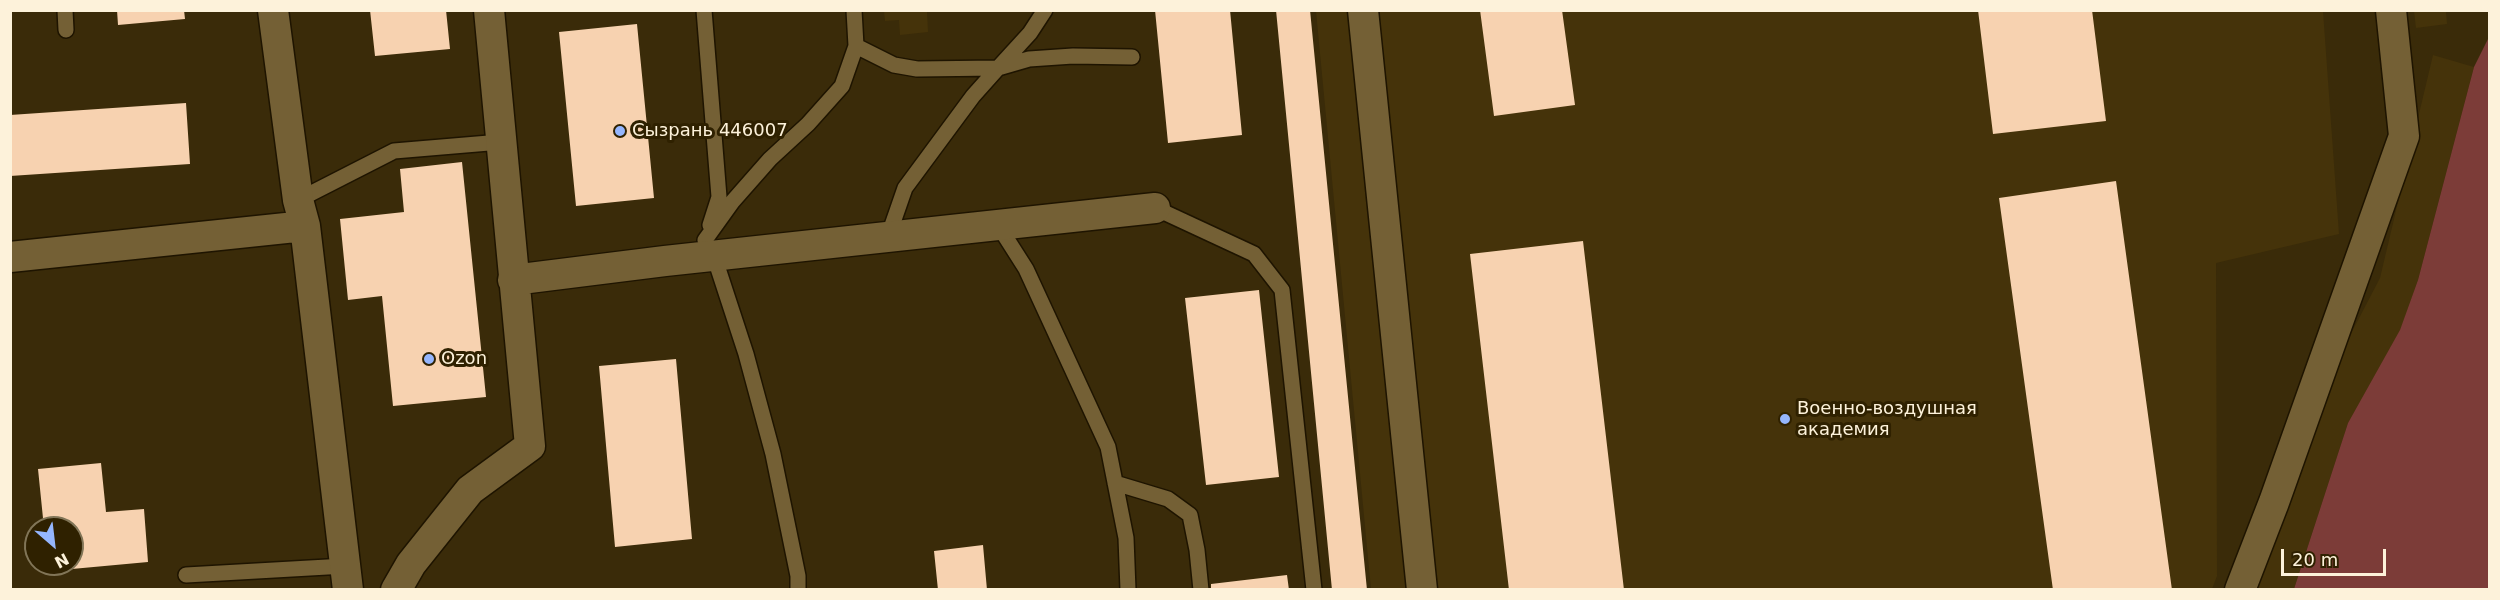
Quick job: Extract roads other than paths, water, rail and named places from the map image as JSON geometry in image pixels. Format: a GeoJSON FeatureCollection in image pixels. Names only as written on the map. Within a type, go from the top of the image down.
{"type":"FeatureCollection","features":[{"type":"Feature","properties":{"kind":"street"},"geometry":{"type":"LineString","coordinates":[[273,10],[301,213],[346,578]]}},
{"type":"Feature","properties":{"kind":"street"},"geometry":{"type":"LineString","coordinates":[[396,590],[411,564],[470,490],[530,446],[489,10]]}},
{"type":"Feature","properties":{"kind":"street"},"geometry":{"type":"LineString","coordinates":[[1364,10],[1422,590]]}},
{"type":"Feature","properties":{"kind":"street"},"geometry":{"type":"LineString","coordinates":[[2240,590],[2274,502],[2404,136],[2391,10]]}},
{"type":"Feature","properties":{"kind":"street"},"geometry":{"type":"LineString","coordinates":[[513,280],[665,261],[709,248],[888,237],[1155,208]]}},
{"type":"Feature","properties":{"kind":"street"},"geometry":{"type":"LineString","coordinates":[[10,256],[301,213]]}},
{"type":"Feature","properties":{"kind":"lane"},"geometry":{"type":"LineString","coordinates":[[65,10],[66,30]]}},
{"type":"Feature","properties":{"kind":"lane"},"geometry":{"type":"LineString","coordinates":[[704,10],[719,197],[709,248],[746,354],[773,454],[798,576],[798,590]]}},
{"type":"Feature","properties":{"kind":"lane"},"geometry":{"type":"LineString","coordinates":[[709,248],[733,201],[770,159],[808,124],[842,86],[856,46],[854,10]]}},
{"type":"Feature","properties":{"kind":"lane"},"geometry":{"type":"LineString","coordinates":[[888,237],[905,188],[973,96],[1030,33],[1045,10]]}},
{"type":"Feature","properties":{"kind":"lane"},"geometry":{"type":"LineString","coordinates":[[856,46],[894,65],[917,69],[998,68],[1029,60],[1073,56],[1131,57]]}},
{"type":"Feature","properties":{"kind":"lane"},"geometry":{"type":"LineString","coordinates":[[301,213],[394,151],[501,142]]}},
{"type":"Feature","properties":{"kind":"lane"},"geometry":{"type":"LineString","coordinates":[[1155,208],[1254,254],[1282,290],[1314,590]]}},
{"type":"Feature","properties":{"kind":"lane"},"geometry":{"type":"LineString","coordinates":[[998,225],[1026,269],[1108,447],[1126,538],[1128,590]]}},
{"type":"Feature","properties":{"kind":"lane"},"geometry":{"type":"LineString","coordinates":[[1115,483],[1168,499],[1190,515],[1197,550],[1201,590]]}},
{"type":"Feature","properties":{"kind":"lane"},"geometry":{"type":"LineString","coordinates":[[186,575],[346,578]]}},
{"type":"Feature","properties":{"kind":"place","name":"Сызрань 446007"},"geometry":{"type":"Point","coordinates":[620,131]}},
{"type":"Feature","properties":{"kind":"place","name":"Ozon"},"geometry":{"type":"Point","coordinates":[429,359]}},
{"type":"Feature","properties":{"kind":"place","name":"Военно-воздушная академия"},"geometry":{"type":"Point","coordinates":[1785,419]}}]}
